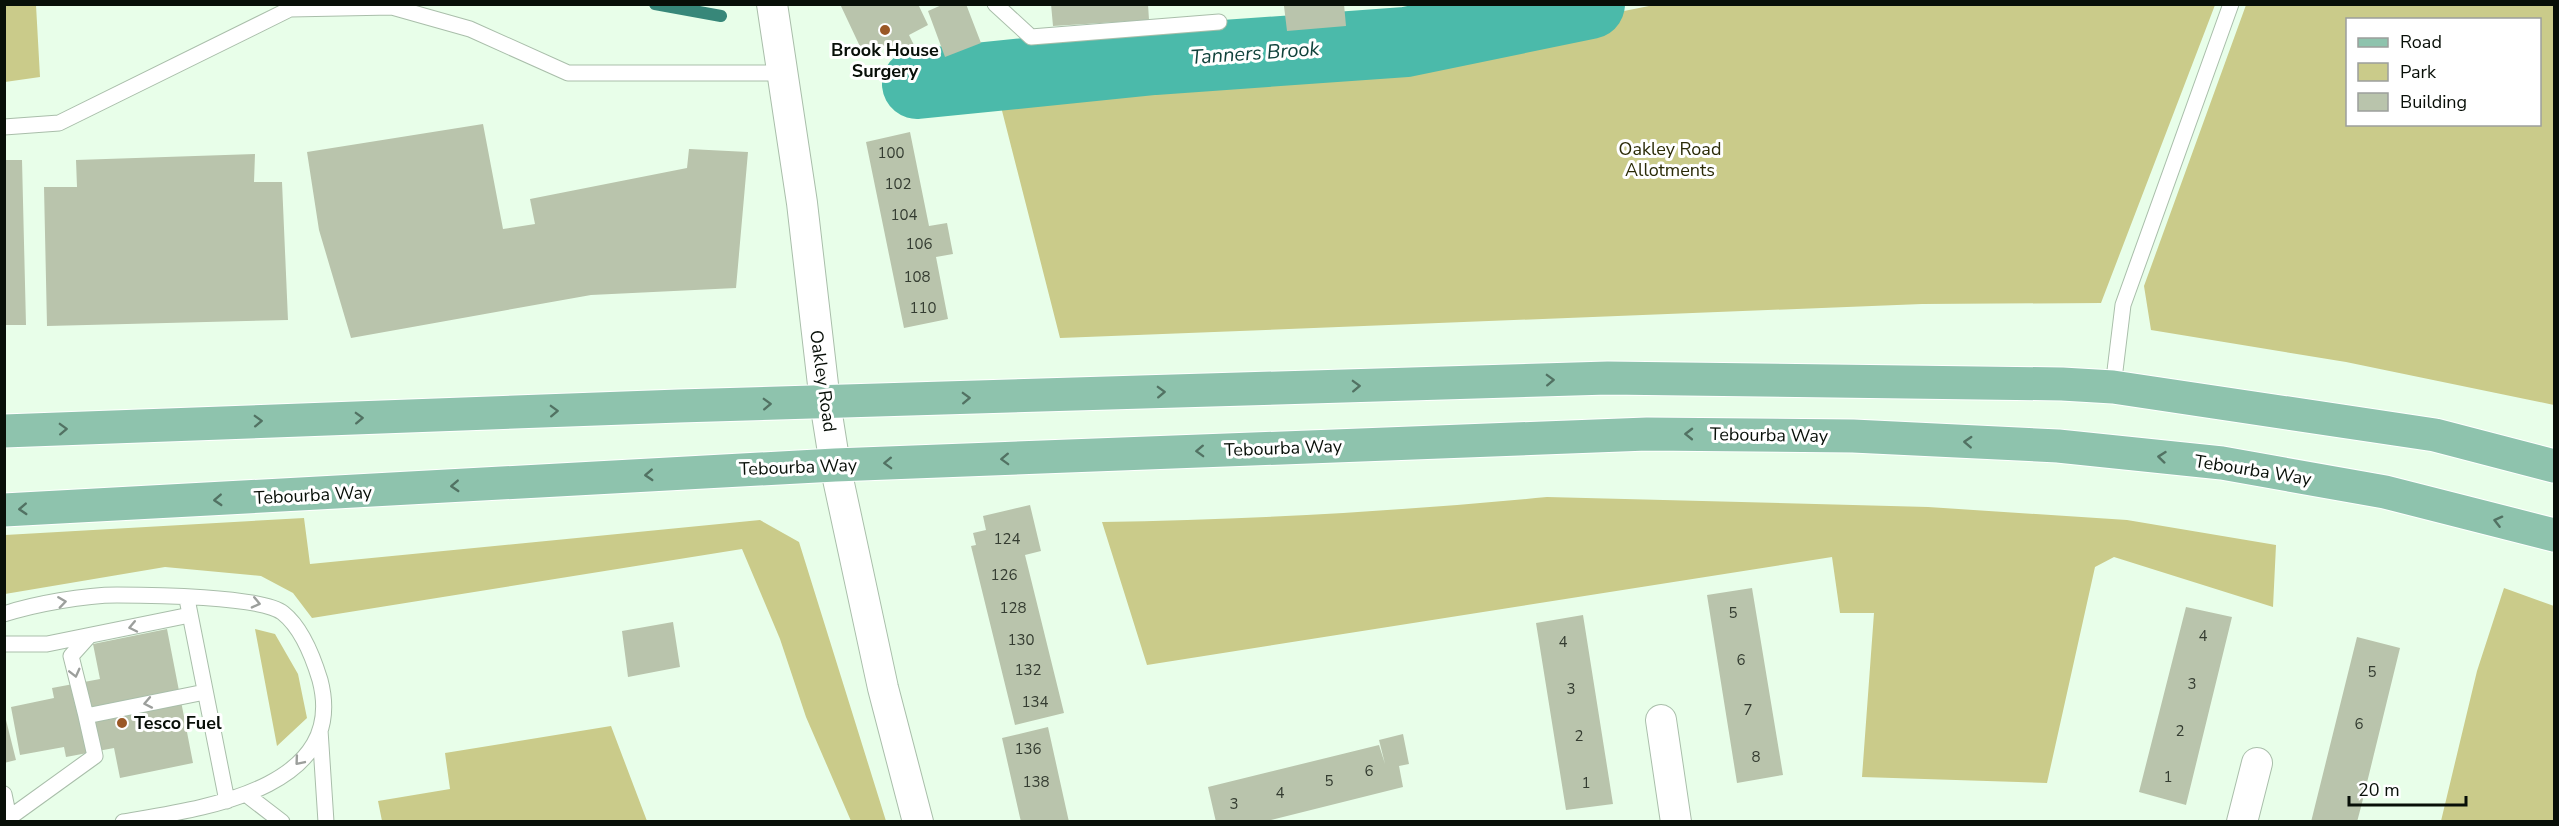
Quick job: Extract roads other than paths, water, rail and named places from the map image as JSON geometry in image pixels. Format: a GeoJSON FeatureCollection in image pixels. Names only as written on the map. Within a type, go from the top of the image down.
{"type":"FeatureCollection","features":[{"type":"Feature","properties":{"kind":"main road"},"geometry":{"type":"LineString","coordinates":[[4,431],[825,402],[1608,378],[2113,387],[2434,435],[2554,466]]}},
{"type":"Feature","properties":{"kind":"main road","name":"Tebourba Way"},"geometry":{"type":"LineString","coordinates":[[4,510],[835,465],[1647,434],[1853,436],[2058,446],[2222,463],[2385,492],[2554,536]]}},
{"type":"Feature","properties":{"kind":"street","name":"Oakley Road"},"geometry":{"type":"LineString","coordinates":[[772,4],[802,203],[825,402],[835,465],[878,666],[918,822]]}},
{"type":"Feature","properties":{"kind":"street"},"geometry":{"type":"LineString","coordinates":[[1661,720],[1676,822]]}},
{"type":"Feature","properties":{"kind":"street"},"geometry":{"type":"LineString","coordinates":[[2242,822],[2257,763]]}},
{"type":"Feature","properties":{"kind":"lane"},"geometry":{"type":"LineString","coordinates":[[995,4],[1031,37],[1219,22]]}},
{"type":"Feature","properties":{"kind":"lane"},"geometry":{"type":"LineString","coordinates":[[2113,387],[2123,305],[2231,4]]}},
{"type":"Feature","properties":{"kind":"lane"},"geometry":{"type":"LineString","coordinates":[[4,127],[59,123],[290,9],[392,7],[470,28],[568,73],[782,73]]}},
{"type":"Feature","properties":{"kind":"lane"},"geometry":{"type":"LineString","coordinates":[[4,614],[33,606],[115,595],[241,600],[263,604],[282,612],[305,642],[316,668],[323,694],[320,730],[326,822]]}},
{"type":"Feature","properties":{"kind":"lane"},"geometry":{"type":"LineString","coordinates":[[187,599],[227,801]]}},
{"type":"Feature","properties":{"kind":"lane"},"geometry":{"type":"LineString","coordinates":[[4,644],[38,645],[190,615]]}},
{"type":"Feature","properties":{"kind":"lane"},"geometry":{"type":"LineString","coordinates":[[4,794],[10,820],[95,756],[71,656],[89,636]]}},
{"type":"Feature","properties":{"kind":"lane"},"geometry":{"type":"LineString","coordinates":[[86,716],[205,692]]}},
{"type":"Feature","properties":{"kind":"lane"},"geometry":{"type":"LineString","coordinates":[[123,822],[247,795],[286,776],[311,747],[320,730]]}},
{"type":"Feature","properties":{"kind":"lane"},"geometry":{"type":"LineString","coordinates":[[247,795],[282,822]]}},
{"type":"Feature","properties":{"kind":"waterway","name":"Tanners Brook"},"geometry":{"type":"LineString","coordinates":[[655,4],[721,16]]}},
{"type":"Feature","properties":{"kind":"waterway","name":"Tanners Brook"},"geometry":{"type":"LineString","coordinates":[[917,84],[1154,60],[1406,42],[1590,4]]}},
{"type":"Feature","properties":{"kind":"place","name":"Brook House Surgery"},"geometry":{"type":"Point","coordinates":[885,30]}},
{"type":"Feature","properties":{"kind":"place","name":"Tesco Fuel"},"geometry":{"type":"Point","coordinates":[122,723]}},
{"type":"Feature","properties":{"kind":"park label","name":"Oakley Road Allotments"},"geometry":{"type":"Point","coordinates":[1670,159]}}]}
